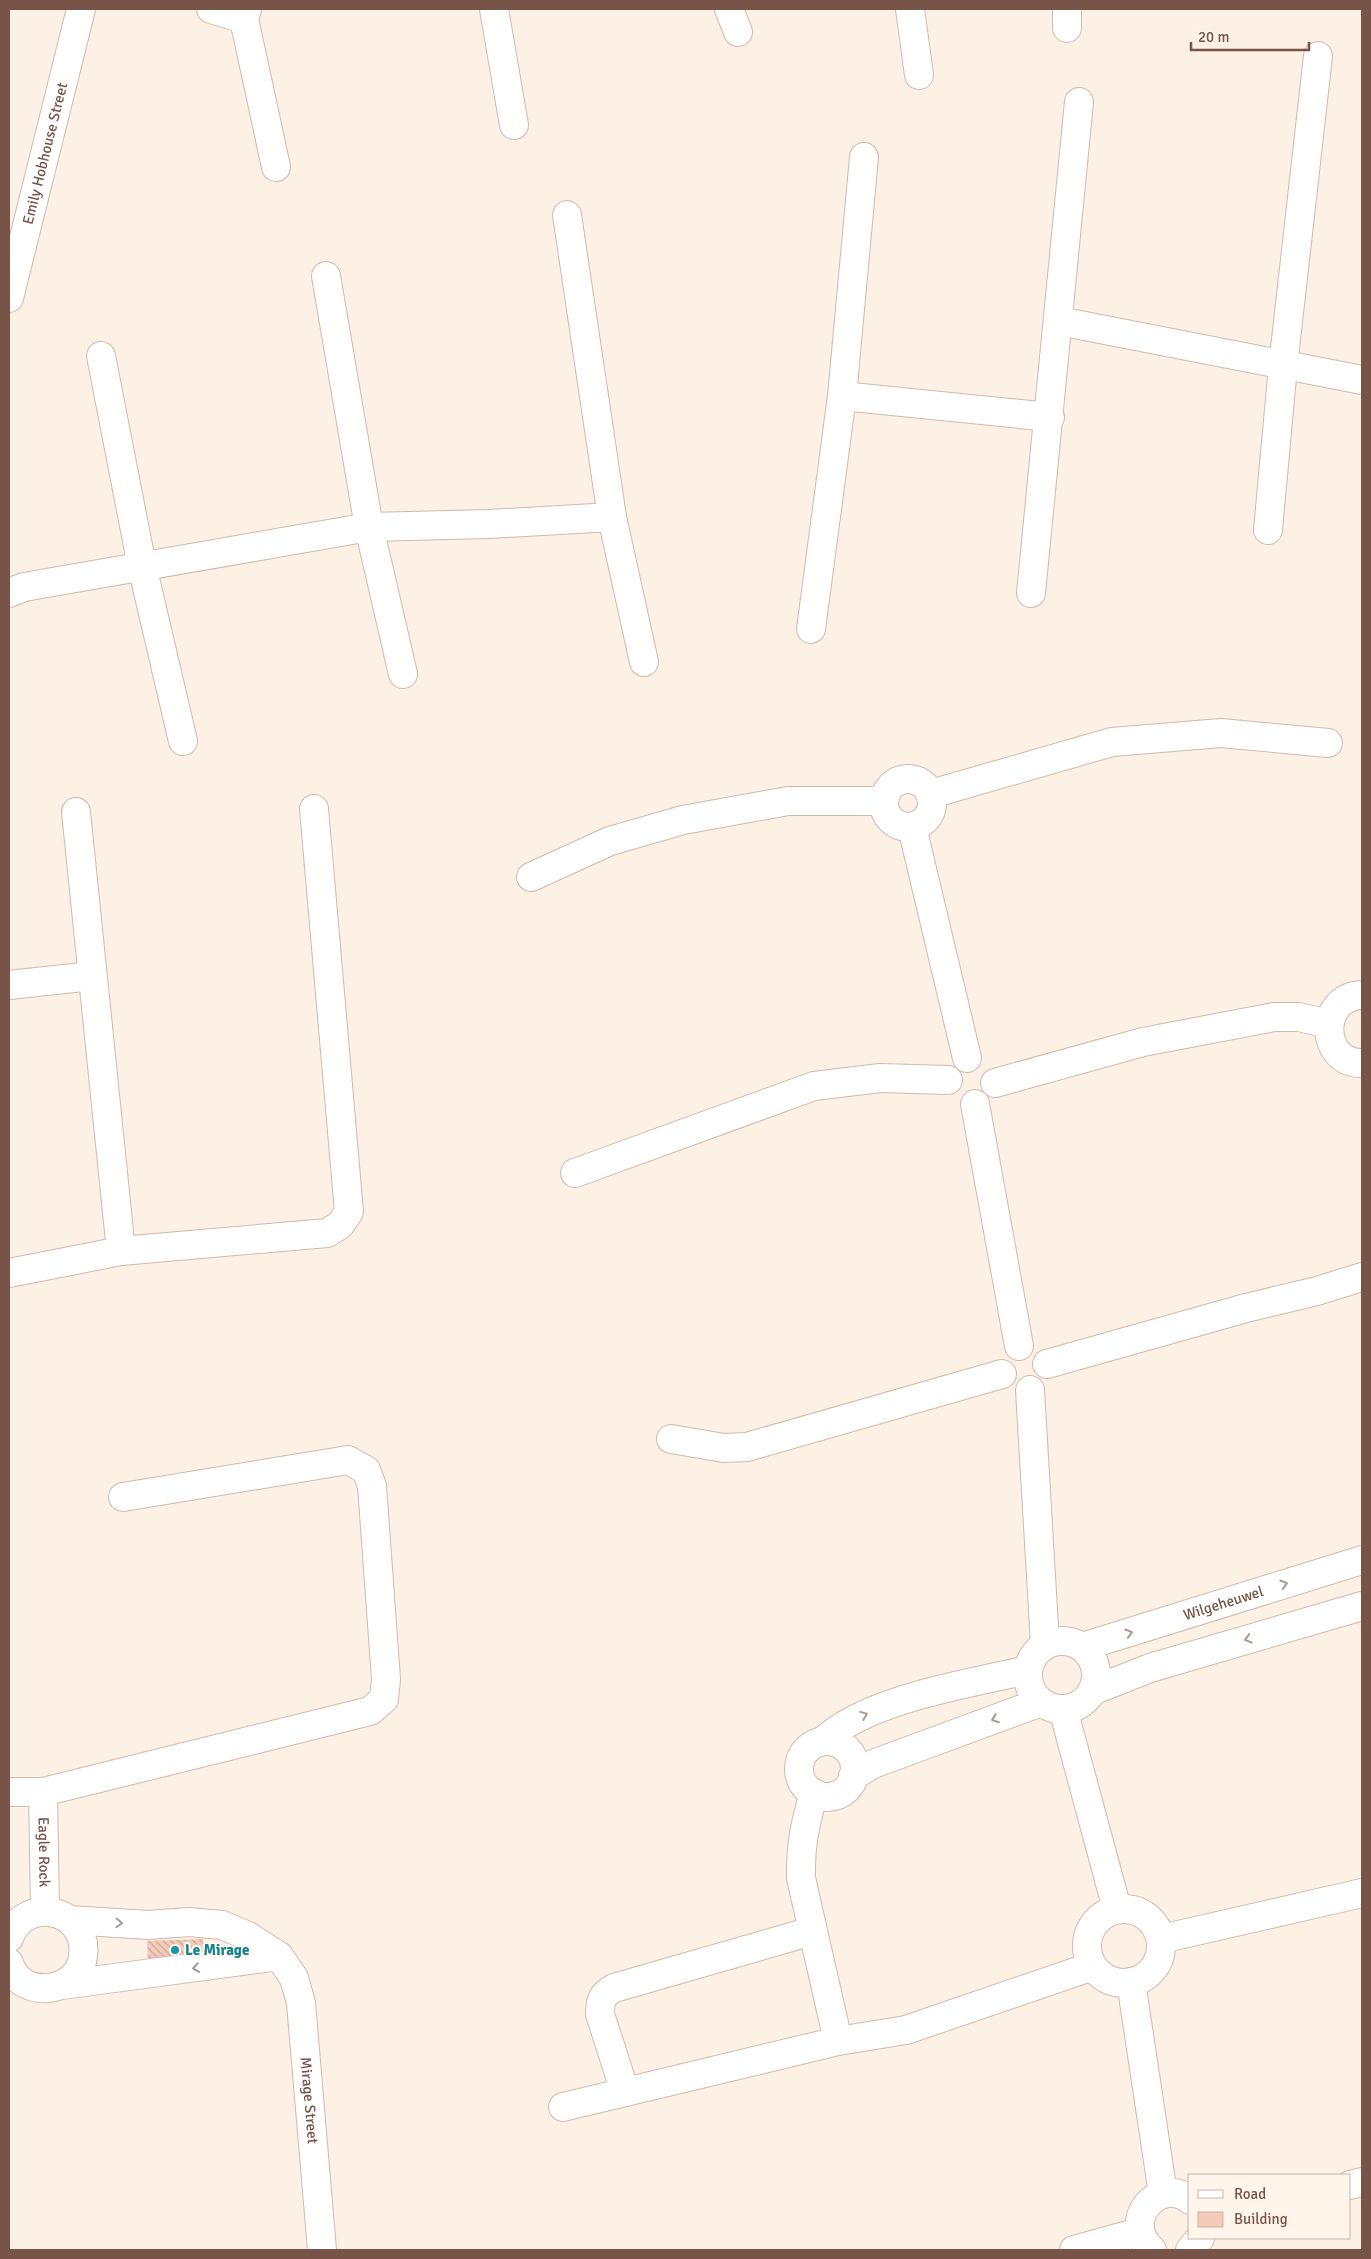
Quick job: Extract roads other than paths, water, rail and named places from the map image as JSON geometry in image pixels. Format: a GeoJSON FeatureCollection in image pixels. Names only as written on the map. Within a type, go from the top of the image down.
{"type":"FeatureCollection","features":[{"type":"Feature","properties":{"kind":"street","name":"Emily Hobhouse Street"},"geometry":{"type":"LineString","coordinates":[[9,298],[81,9]]}},
{"type":"Feature","properties":{"kind":"street"},"geometry":{"type":"LineString","coordinates":[[211,9],[246,14],[276,167]]}},
{"type":"Feature","properties":{"kind":"street"},"geometry":{"type":"LineString","coordinates":[[494,9],[514,125]]}},
{"type":"Feature","properties":{"kind":"street"},"geometry":{"type":"LineString","coordinates":[[910,9],[920,75]]}},
{"type":"Feature","properties":{"kind":"street"},"geometry":{"type":"LineString","coordinates":[[1268,530],[1283,366],[1318,56]]}},
{"type":"Feature","properties":{"kind":"street"},"geometry":{"type":"LineString","coordinates":[[1031,594],[1050,417],[1079,102]]}},
{"type":"Feature","properties":{"kind":"street"},"geometry":{"type":"LineString","coordinates":[[811,629],[842,396],[864,157]]}},
{"type":"Feature","properties":{"kind":"street"},"geometry":{"type":"LineString","coordinates":[[567,215],[612,517],[644,662]]}},
{"type":"Feature","properties":{"kind":"street"},"geometry":{"type":"LineString","coordinates":[[326,276],[369,526],[403,674]]}},
{"type":"Feature","properties":{"kind":"street"},"geometry":{"type":"LineString","coordinates":[[1059,321],[1362,380]]}},
{"type":"Feature","properties":{"kind":"street"},"geometry":{"type":"LineString","coordinates":[[101,356],[142,566],[183,741]]}},
{"type":"Feature","properties":{"kind":"street"},"geometry":{"type":"LineString","coordinates":[[842,396],[1050,417]]}},
{"type":"Feature","properties":{"kind":"street"},"geometry":{"type":"LineString","coordinates":[[9,593],[24,587],[369,526],[489,524],[612,517]]}},
{"type":"Feature","properties":{"kind":"street"},"geometry":{"type":"LineString","coordinates":[[931,794],[1112,742],[1221,733],[1328,743]]}},
{"type":"Feature","properties":{"kind":"street"},"geometry":{"type":"LineString","coordinates":[[904,778],[915,779],[924,785],[931,794],[932,804],[929,814],[922,823],[902,826],[892,821],[886,811],[884,801],[887,791],[894,783],[904,778]]}},
{"type":"Feature","properties":{"kind":"street"},"geometry":{"type":"LineString","coordinates":[[531,877],[610,841],[683,820],[788,801],[884,801]]}},
{"type":"Feature","properties":{"kind":"street"},"geometry":{"type":"LineString","coordinates":[[9,1273],[120,1252],[327,1233],[340,1225],[349,1212],[314,809]]}},
{"type":"Feature","properties":{"kind":"street"},"geometry":{"type":"LineString","coordinates":[[76,812],[120,1252]]}},
{"type":"Feature","properties":{"kind":"street"},"geometry":{"type":"LineString","coordinates":[[912,826],[967,1058]]}},
{"type":"Feature","properties":{"kind":"street"},"geometry":{"type":"LineString","coordinates":[[9,985],[92,976]]}},
{"type":"Feature","properties":{"kind":"street"},"geometry":{"type":"LineString","coordinates":[[1362,994],[1343,1001],[1334,1011],[1329,1024],[1330,1037],[1336,1050],[1346,1059],[1362,1063]]}},
{"type":"Feature","properties":{"kind":"street"},"geometry":{"type":"LineString","coordinates":[[995,1083],[1144,1042],[1274,1016],[1299,1018],[1329,1024]]}},
{"type":"Feature","properties":{"kind":"street"},"geometry":{"type":"LineString","coordinates":[[967,1058],[978,1059],[987,1064],[993,1072],[995,1083],[992,1092],[985,1100],[975,1104],[965,1104],[956,1098],[950,1090],[948,1080],[950,1070],[958,1062],[967,1058]]}},
{"type":"Feature","properties":{"kind":"street"},"geometry":{"type":"LineString","coordinates":[[575,1173],[814,1086],[880,1078],[948,1080]]}},
{"type":"Feature","properties":{"kind":"street"},"geometry":{"type":"LineString","coordinates":[[975,1104],[1019,1346]]}},
{"type":"Feature","properties":{"kind":"street"},"geometry":{"type":"LineString","coordinates":[[1047,1364],[1246,1308],[1317,1291],[1362,1277]]}},
{"type":"Feature","properties":{"kind":"street"},"geometry":{"type":"LineString","coordinates":[[1019,1346],[1031,1347],[1041,1353],[1047,1364],[1046,1375],[1040,1385],[1030,1390],[1018,1390],[1008,1383],[1002,1374],[1003,1362],[1009,1352],[1019,1346]]}},
{"type":"Feature","properties":{"kind":"street"},"geometry":{"type":"LineString","coordinates":[[671,1439],[724,1448],[747,1447],[1002,1374]]}},
{"type":"Feature","properties":{"kind":"street"},"geometry":{"type":"LineString","coordinates":[[1030,1390],[1045,1644]]}},
{"type":"Feature","properties":{"kind":"street"},"geometry":{"type":"LineString","coordinates":[[9,1792],[44,1792],[370,1711],[384,1699],[386,1679],[372,1486],[366,1470],[348,1460],[123,1497]]}},
{"type":"Feature","properties":{"kind":"street","name":"Wilgeheuwel"},"geometry":{"type":"LineString","coordinates":[[1082,1647],[1362,1560]]}},
{"type":"Feature","properties":{"kind":"street"},"geometry":{"type":"LineString","coordinates":[[1092,1691],[1150,1668],[1362,1606]]}},
{"type":"Feature","properties":{"kind":"street"},"geometry":{"type":"LineString","coordinates":[[853,1776],[874,1764],[1052,1706],[1075,1707],[1085,1701],[1092,1691],[1096,1680],[1096,1669],[1092,1659],[1082,1647],[1066,1640],[1056,1640],[1045,1644],[1030,1660],[1028,1682],[1033,1694],[1052,1706],[1117,1909]]}},
{"type":"Feature","properties":{"kind":"street"},"geometry":{"type":"LineString","coordinates":[[823,1741],[834,1742],[843,1747],[851,1755],[854,1765],[850,1785],[843,1792],[834,1796],[824,1797],[814,1794],[806,1788],[800,1779],[800,1759],[813,1745],[823,1741],[845,1723],[862,1715],[926,1693],[1028,1670]]}},
{"type":"Feature","properties":{"kind":"street","name":"Eagle Rock"},"geometry":{"type":"LineString","coordinates":[[44,1792],[58,1916]]}},
{"type":"Feature","properties":{"kind":"street"},"geometry":{"type":"LineString","coordinates":[[814,1794],[804,1828],[800,1852],[804,1894],[838,2041]]}},
{"type":"Feature","properties":{"kind":"street"},"geometry":{"type":"LineString","coordinates":[[1161,1938],[1362,1893]]}},
{"type":"Feature","properties":{"kind":"street"},"geometry":{"type":"LineString","coordinates":[[1117,1909],[1131,1909],[1145,1915],[1155,1925],[1161,1938],[1161,1953],[1155,1966],[1144,1977],[1131,1982],[1116,1982],[1104,1976],[1093,1966],[1088,1953],[1087,1938],[1093,1925],[1103,1914],[1117,1909]]}},
{"type":"Feature","properties":{"kind":"street"},"geometry":{"type":"LineString","coordinates":[[9,1938],[12,1930],[21,1920],[32,1913],[148,1925],[189,1922],[222,1925],[248,1936],[279,1956]]}},
{"type":"Feature","properties":{"kind":"street"},"geometry":{"type":"LineString","coordinates":[[58,1916],[79,1931],[84,1956],[72,1978],[62,1985]]}},
{"type":"Feature","properties":{"kind":"street"},"geometry":{"type":"LineString","coordinates":[[625,2092],[600,2014],[600,2000],[604,1994],[614,1988],[812,1931]]}},
{"type":"Feature","properties":{"kind":"street"},"geometry":{"type":"LineString","coordinates":[[9,1965],[17,1977],[27,1984],[38,1988],[50,1988],[279,1956]]}},
{"type":"Feature","properties":{"kind":"street","name":"Mirage Street"},"geometry":{"type":"LineString","coordinates":[[279,1956],[294,1978],[301,2003],[322,2250]]}},
{"type":"Feature","properties":{"kind":"street"},"geometry":{"type":"LineString","coordinates":[[563,2107],[838,2041],[906,2030],[1093,1966]]}},
{"type":"Feature","properties":{"kind":"street"},"geometry":{"type":"LineString","coordinates":[[1131,1982],[1163,2194]]}},
{"type":"Feature","properties":{"kind":"street"},"geometry":{"type":"LineString","coordinates":[[1074,2250],[1146,2241],[1139,2220],[1143,2208],[1152,2199],[1163,2194],[1176,2194],[1188,2199]]}},
{"type":"Feature","properties":{"kind":"street"},"geometry":{"type":"LineString","coordinates":[[1190,2250],[1199,2239]]}},
{"type":"Feature","properties":{"kind":"place","name":"Le Mirage"},"geometry":{"type":"Point","coordinates":[175,1950]}}]}
